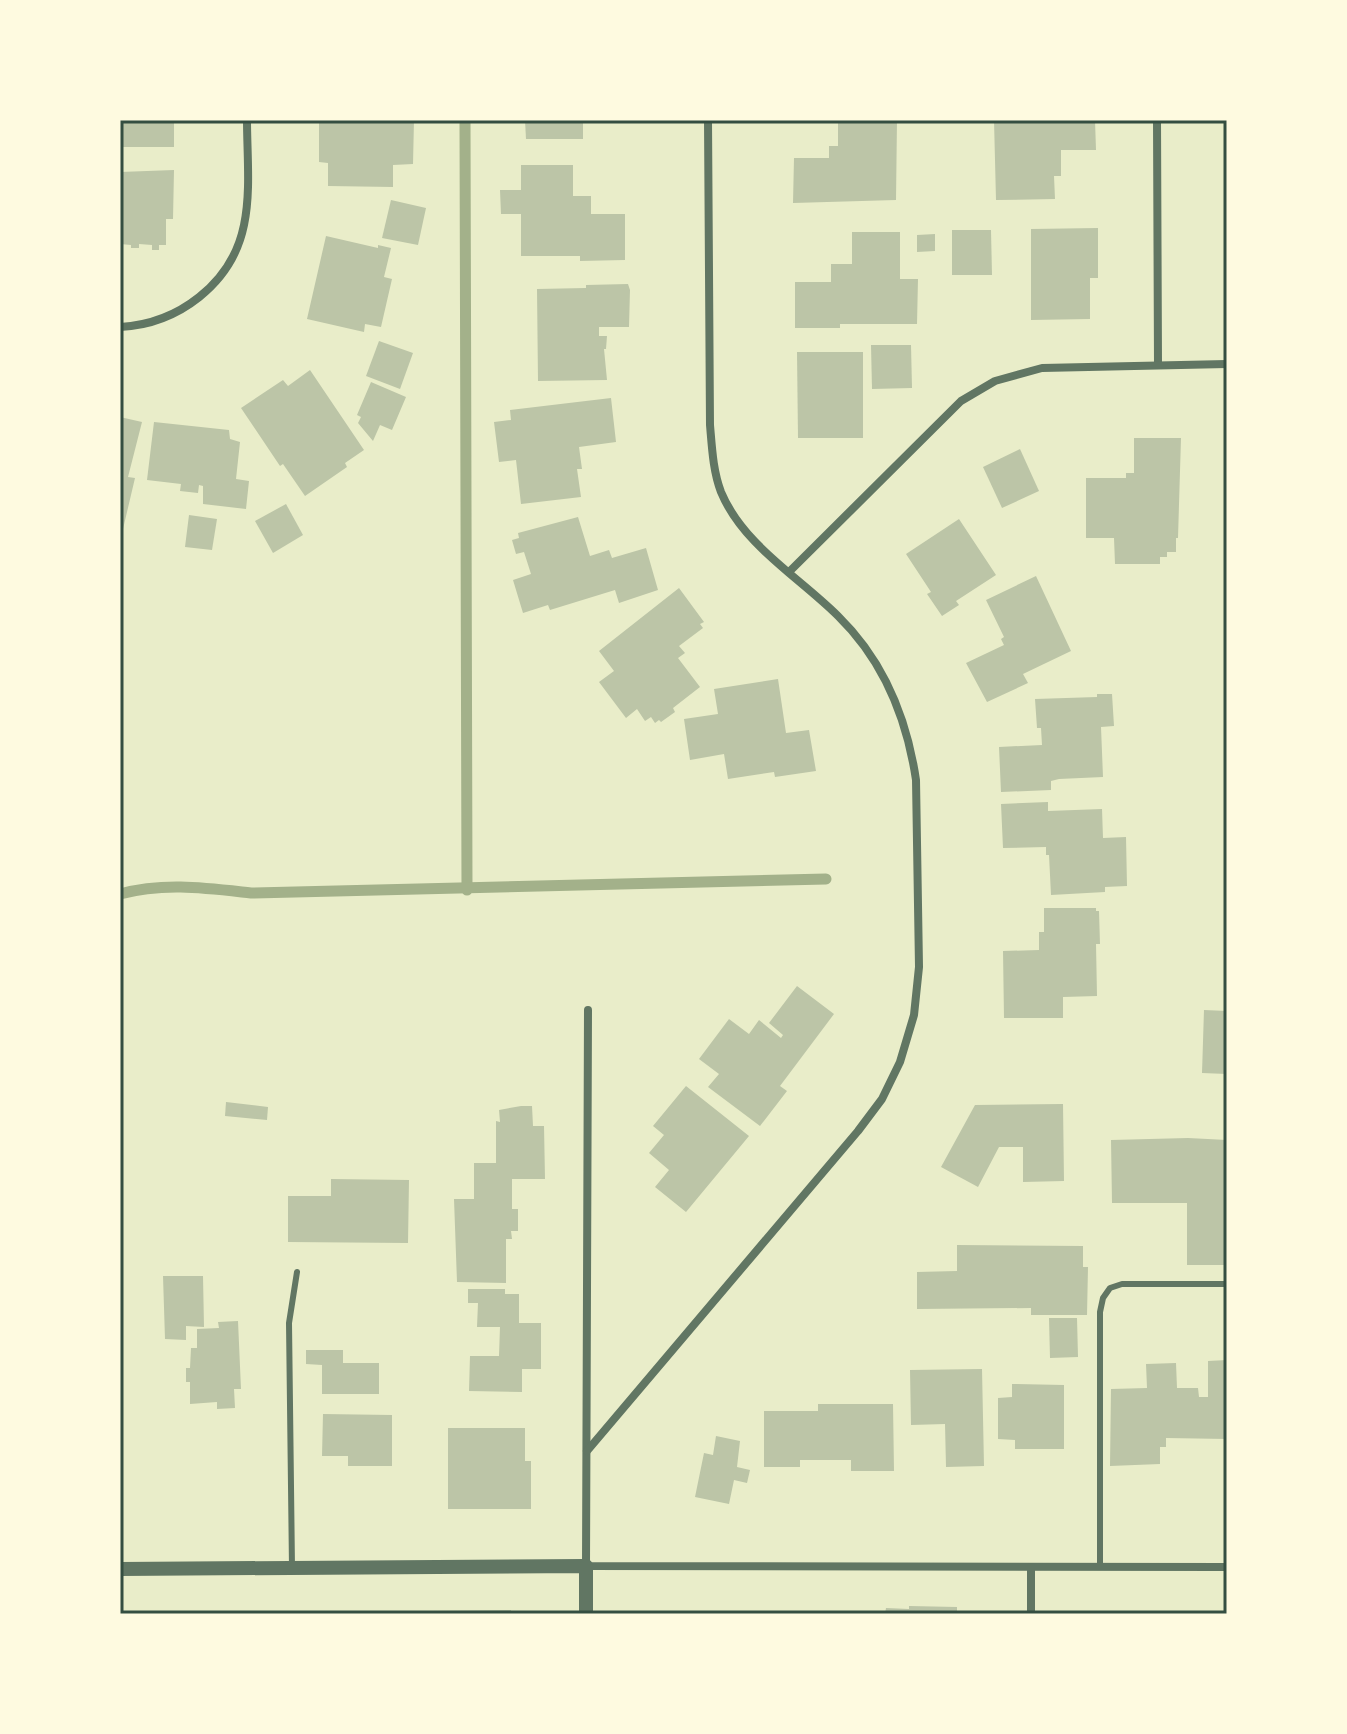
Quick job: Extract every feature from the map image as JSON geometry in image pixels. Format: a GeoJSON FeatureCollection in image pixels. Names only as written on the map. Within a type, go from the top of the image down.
{"type":"FeatureCollection","features":[{"type":"Feature","properties":{"kind":"street"},"geometry":{"type":"LineString","coordinates":[[120,327],[147,324],[180,311],[203,296],[239,245],[247,208],[247,120]]}},
{"type":"Feature","properties":{"kind":"street"},"geometry":{"type":"LineString","coordinates":[[587,1451],[882,1099],[900,1062],[914,1015],[919,967],[916,780],[906,731],[894,697],[858,639],[840,617],[758,545],[731,510],[715,469],[710,411],[708,120]]}},
{"type":"Feature","properties":{"kind":"street"},"geometry":{"type":"LineString","coordinates":[[1157,120],[1158,365]]}},
{"type":"Feature","properties":{"kind":"street"},"geometry":{"type":"LineString","coordinates":[[789,572],[951,411],[977,390],[995,381],[1042,368],[1227,364]]}},
{"type":"Feature","properties":{"kind":"street"},"geometry":{"type":"LineString","coordinates":[[586,1614],[588,1010]]}},
{"type":"Feature","properties":{"kind":"street"},"geometry":{"type":"LineString","coordinates":[[1031,1567],[1031,1614]]}},
{"type":"Feature","properties":{"kind":"street"},"geometry":{"type":"LineString","coordinates":[[120,1569],[1227,1567]]}},
{"type":"Feature","properties":{"kind":"lane"},"geometry":{"type":"LineString","coordinates":[[292,1568],[289,1323],[297,1272]]}},
{"type":"Feature","properties":{"kind":"lane"},"geometry":{"type":"LineString","coordinates":[[1100,1567],[1099,1336],[1103,1298],[1110,1288],[1122,1284],[1227,1284]]}},
{"type":"Feature","properties":{"kind":"building"},"geometry":{"type":"Polygon","coordinates":[[[120,120],[174,120],[174,147],[120,147],[120,120]]]}},
{"type":"Feature","properties":{"kind":"building"},"geometry":{"type":"Polygon","coordinates":[[[319,120],[414,120],[413,164],[393,165],[393,187],[328,186],[328,163],[319,162],[319,120]]]}},
{"type":"Feature","properties":{"kind":"building"},"geometry":{"type":"Polygon","coordinates":[[[525,120],[583,120],[583,139],[526,139],[525,120]]]}},
{"type":"Feature","properties":{"kind":"building"},"geometry":{"type":"Polygon","coordinates":[[[838,120],[897,120],[896,200],[793,203],[794,158],[829,158],[829,146],[838,146],[838,120]]]}},
{"type":"Feature","properties":{"kind":"building"},"geometry":{"type":"Polygon","coordinates":[[[994,120],[1095,120],[1096,150],[1061,150],[1061,176],[1054,176],[1055,199],[996,200],[994,120]]]}},
{"type":"Feature","properties":{"kind":"building"},"geometry":{"type":"Polygon","coordinates":[[[521,165],[573,165],[573,196],[591,196],[591,214],[625,214],[625,260],[580,261],[580,256],[521,256],[521,214],[501,214],[500,190],[521,190],[521,165]]]}},
{"type":"Feature","properties":{"kind":"building"},"geometry":{"type":"Polygon","coordinates":[[[174,170],[173,219],[166,219],[166,245],[152,250],[152,245],[139,244],[139,248],[131,248],[131,245],[120,244],[120,172],[174,170]]]}},
{"type":"Feature","properties":{"kind":"building"},"geometry":{"type":"Polygon","coordinates":[[[391,200],[426,208],[418,245],[382,238],[391,200]]]}},
{"type":"Feature","properties":{"kind":"building"},"geometry":{"type":"Polygon","coordinates":[[[1098,228],[1098,278],[1090,278],[1090,319],[1031,320],[1031,229],[1098,228]]]}},
{"type":"Feature","properties":{"kind":"building"},"geometry":{"type":"Polygon","coordinates":[[[952,230],[991,230],[992,275],[952,275],[952,230]]]}},
{"type":"Feature","properties":{"kind":"building"},"geometry":{"type":"Polygon","coordinates":[[[852,232],[900,232],[900,279],[918,279],[917,324],[840,324],[840,328],[795,328],[795,282],[831,282],[831,264],[852,264],[852,232]]]}},
{"type":"Feature","properties":{"kind":"building"},"geometry":{"type":"Polygon","coordinates":[[[935,234],[935,251],[917,252],[917,235],[935,234]]]}},
{"type":"Feature","properties":{"kind":"building"},"geometry":{"type":"Polygon","coordinates":[[[326,236],[391,248],[384,277],[392,279],[381,327],[365,324],[364,332],[307,319],[326,236]]]}},
{"type":"Feature","properties":{"kind":"building"},"geometry":{"type":"Polygon","coordinates":[[[628,284],[629,327],[599,327],[599,336],[607,336],[604,349],[607,380],[538,381],[537,289],[628,284]]]}},
{"type":"Feature","properties":{"kind":"building"},"geometry":{"type":"Polygon","coordinates":[[[379,341],[413,353],[400,389],[366,376],[379,341]]]}},
{"type":"Feature","properties":{"kind":"building"},"geometry":{"type":"Polygon","coordinates":[[[871,345],[911,345],[912,388],[872,389],[871,345]]]}},
{"type":"Feature","properties":{"kind":"building"},"geometry":{"type":"Polygon","coordinates":[[[797,352],[863,352],[863,438],[798,438],[797,352]]]}},
{"type":"Feature","properties":{"kind":"building"},"geometry":{"type":"Polygon","coordinates":[[[310,370],[364,450],[345,463],[347,467],[305,496],[283,464],[280,466],[241,408],[283,380],[288,386],[310,370]]]}},
{"type":"Feature","properties":{"kind":"building"},"geometry":{"type":"Polygon","coordinates":[[[371,382],[406,397],[392,430],[380,425],[373,441],[358,423],[361,417],[357,415],[371,382]]]}},
{"type":"Feature","properties":{"kind":"building"},"geometry":{"type":"Polygon","coordinates":[[[611,398],[616,442],[579,447],[582,469],[577,469],[581,497],[521,504],[516,460],[499,462],[494,422],[511,420],[510,410],[611,398]]]}},
{"type":"Feature","properties":{"kind":"building"},"geometry":{"type":"Polygon","coordinates":[[[120,417],[142,422],[128,477],[135,478],[123,529],[120,528],[120,417]]]}},
{"type":"Feature","properties":{"kind":"building"},"geometry":{"type":"Polygon","coordinates":[[[154,422],[229,430],[230,439],[240,442],[236,479],[249,481],[246,509],[203,504],[203,486],[199,485],[198,493],[180,491],[181,484],[147,480],[154,422]]]}},
{"type":"Feature","properties":{"kind":"building"},"geometry":{"type":"Polygon","coordinates":[[[1134,438],[1181,438],[1176,552],[1167,552],[1167,557],[1160,557],[1160,564],[1115,564],[1114,538],[1086,538],[1086,478],[1126,478],[1126,473],[1134,473],[1134,438]]]}},
{"type":"Feature","properties":{"kind":"building"},"geometry":{"type":"Polygon","coordinates":[[[1020,449],[1039,491],[1002,508],[983,467],[1020,449]]]}},
{"type":"Feature","properties":{"kind":"building"},"geometry":{"type":"Polygon","coordinates":[[[286,504],[303,535],[273,553],[255,521],[286,504]]]}},
{"type":"Feature","properties":{"kind":"building"},"geometry":{"type":"Polygon","coordinates":[[[189,515],[217,519],[212,550],[185,547],[189,515]]]}},
{"type":"Feature","properties":{"kind":"building"},"geometry":{"type":"Polygon","coordinates":[[[578,517],[590,556],[609,550],[612,558],[646,548],[658,590],[619,603],[615,590],[550,610],[548,605],[523,613],[513,580],[531,574],[524,552],[516,554],[512,540],[519,538],[518,533],[578,517]]]}},
{"type":"Feature","properties":{"kind":"building"},"geometry":{"type":"Polygon","coordinates":[[[959,519],[996,575],[956,601],[959,605],[942,616],[927,594],[931,592],[906,554],[959,519]]]}},
{"type":"Feature","properties":{"kind":"building"},"geometry":{"type":"Polygon","coordinates":[[[1036,576],[1071,651],[1023,674],[1028,683],[987,702],[966,663],[1004,645],[1001,639],[1004,637],[986,600],[1036,576]]]}},
{"type":"Feature","properties":{"kind":"building"},"geometry":{"type":"Polygon","coordinates":[[[679,588],[704,622],[700,624],[703,628],[679,646],[685,653],[678,658],[700,687],[673,708],[675,712],[661,722],[655,723],[651,717],[645,721],[637,709],[626,718],[599,682],[614,671],[599,651],[679,588]]]}},
{"type":"Feature","properties":{"kind":"building"},"geometry":{"type":"Polygon","coordinates":[[[778,679],[786,733],[809,730],[816,771],[775,777],[774,772],[728,779],[724,754],[690,760],[684,719],[718,714],[714,689],[778,679]]]}},
{"type":"Feature","properties":{"kind":"building"},"geometry":{"type":"Polygon","coordinates":[[[1097,694],[1112,694],[1114,726],[1101,727],[1103,777],[1051,781],[1051,790],[1001,792],[999,747],[1042,745],[1035,699],[1097,697],[1097,694]]]}},
{"type":"Feature","properties":{"kind":"building"},"geometry":{"type":"Polygon","coordinates":[[[1048,802],[1048,811],[1102,809],[1103,838],[1126,837],[1127,886],[1105,887],[1105,892],[1051,895],[1046,847],[1003,848],[1001,804],[1048,802]]]}},
{"type":"Feature","properties":{"kind":"building"},"geometry":{"type":"Polygon","coordinates":[[[1044,908],[1096,908],[1099,911],[1097,996],[1063,997],[1063,1018],[1004,1018],[1003,951],[1039,950],[1039,932],[1044,932],[1044,908]]]}},
{"type":"Feature","properties":{"kind":"building"},"geometry":{"type":"Polygon","coordinates":[[[797,986],[834,1014],[780,1086],[787,1091],[760,1126],[708,1087],[719,1074],[699,1059],[729,1019],[749,1034],[759,1020],[781,1038],[783,1035],[769,1023],[797,986]]]}},
{"type":"Feature","properties":{"kind":"building"},"geometry":{"type":"Polygon","coordinates":[[[1204,1010],[1227,1011],[1227,1074],[1202,1073],[1204,1010]]]}},
{"type":"Feature","properties":{"kind":"building"},"geometry":{"type":"Polygon","coordinates":[[[686,1086],[749,1136],[686,1212],[655,1187],[669,1170],[649,1153],[664,1135],[653,1126],[686,1086]]]}},
{"type":"Feature","properties":{"kind":"building"},"geometry":{"type":"Polygon","coordinates":[[[226,1102],[268,1107],[267,1120],[225,1116],[226,1102]]]}},
{"type":"Feature","properties":{"kind":"building"},"geometry":{"type":"Polygon","coordinates":[[[1063,1104],[1064,1181],[1023,1182],[1023,1147],[999,1147],[978,1187],[941,1167],[975,1105],[1063,1104]]]}},
{"type":"Feature","properties":{"kind":"building"},"geometry":{"type":"Polygon","coordinates":[[[532,1106],[533,1126],[544,1126],[545,1179],[512,1179],[512,1209],[518,1209],[518,1231],[511,1231],[512,1239],[506,1239],[506,1283],[457,1282],[454,1199],[474,1199],[474,1163],[496,1163],[499,1110],[532,1106]]]}},
{"type":"Feature","properties":{"kind":"building"},"geometry":{"type":"Polygon","coordinates":[[[1111,1140],[1227,1140],[1227,1265],[1187,1265],[1187,1203],[1112,1203],[1111,1140]]]}},
{"type":"Feature","properties":{"kind":"building"},"geometry":{"type":"Polygon","coordinates":[[[331,1179],[409,1180],[408,1243],[288,1242],[288,1196],[331,1196],[331,1179]]]}},
{"type":"Feature","properties":{"kind":"building"},"geometry":{"type":"Polygon","coordinates":[[[957,1245],[1083,1246],[1083,1267],[1088,1267],[1087,1315],[1031,1315],[1031,1308],[917,1309],[917,1272],[957,1271],[957,1245]]]}},
{"type":"Feature","properties":{"kind":"building"},"geometry":{"type":"Polygon","coordinates":[[[163,1276],[203,1276],[204,1327],[186,1326],[186,1340],[165,1339],[163,1276]]]}},
{"type":"Feature","properties":{"kind":"building"},"geometry":{"type":"Polygon","coordinates":[[[468,1289],[505,1289],[505,1294],[519,1294],[519,1323],[541,1323],[541,1369],[522,1369],[522,1392],[469,1391],[470,1356],[499,1356],[500,1327],[477,1327],[478,1303],[468,1303],[468,1289]]]}},
{"type":"Feature","properties":{"kind":"building"},"geometry":{"type":"Polygon","coordinates":[[[1049,1318],[1077,1318],[1078,1357],[1050,1358],[1049,1318]]]}},
{"type":"Feature","properties":{"kind":"building"},"geometry":{"type":"Polygon","coordinates":[[[238,1321],[241,1389],[234,1389],[235,1408],[217,1409],[217,1402],[190,1404],[190,1382],[186,1382],[186,1368],[190,1368],[191,1348],[197,1348],[197,1329],[219,1328],[218,1322],[238,1321]]]}},
{"type":"Feature","properties":{"kind":"building"},"geometry":{"type":"Polygon","coordinates":[[[306,1350],[343,1350],[343,1363],[379,1363],[379,1394],[322,1394],[322,1365],[306,1364],[306,1350]]]}},
{"type":"Feature","properties":{"kind":"building"},"geometry":{"type":"Polygon","coordinates":[[[1227,1360],[1227,1439],[1166,1438],[1166,1447],[1160,1447],[1160,1464],[1110,1466],[1111,1389],[1147,1388],[1146,1364],[1176,1363],[1177,1388],[1198,1388],[1199,1397],[1208,1397],[1208,1361],[1227,1360]]]}},
{"type":"Feature","properties":{"kind":"building"},"geometry":{"type":"Polygon","coordinates":[[[982,1369],[984,1466],[946,1467],[945,1424],[911,1425],[910,1370],[982,1369]]]}},
{"type":"Feature","properties":{"kind":"building"},"geometry":{"type":"Polygon","coordinates":[[[1012,1384],[1064,1385],[1064,1449],[1015,1449],[1015,1440],[998,1439],[998,1398],[1012,1397],[1012,1384]]]}},
{"type":"Feature","properties":{"kind":"building"},"geometry":{"type":"Polygon","coordinates":[[[818,1404],[893,1404],[894,1471],[851,1471],[851,1460],[800,1460],[800,1467],[764,1467],[764,1411],[818,1411],[818,1404]]]}},
{"type":"Feature","properties":{"kind":"building"},"geometry":{"type":"Polygon","coordinates":[[[323,1414],[392,1415],[392,1466],[348,1466],[348,1456],[322,1456],[323,1414]]]}},
{"type":"Feature","properties":{"kind":"building"},"geometry":{"type":"Polygon","coordinates":[[[448,1428],[525,1428],[525,1461],[531,1461],[531,1509],[448,1509],[448,1428]]]}},
{"type":"Feature","properties":{"kind":"building"},"geometry":{"type":"Polygon","coordinates":[[[716,1436],[740,1441],[737,1467],[750,1470],[747,1483],[734,1480],[729,1504],[695,1497],[704,1453],[713,1455],[716,1436]]]}},
{"type":"Feature","properties":{"kind":"building"},"geometry":{"type":"Polygon","coordinates":[[[909,1606],[957,1607],[957,1614],[885,1614],[886,1608],[909,1609],[909,1606]]]}},
{"type":"Feature","properties":{"kind":"building"},"geometry":{"type":"Polygon","coordinates":[[[511,1610],[511,1614],[433,1614],[433,1611],[511,1610]]]}},
{"type":"Feature","properties":{"kind":"waterway"},"geometry":{"type":"LineString","coordinates":[[465,120],[467,890]]}},
{"type":"Feature","properties":{"kind":"waterway"},"geometry":{"type":"LineString","coordinates":[[120,894],[169,887],[251,893],[826,879]]}}]}
